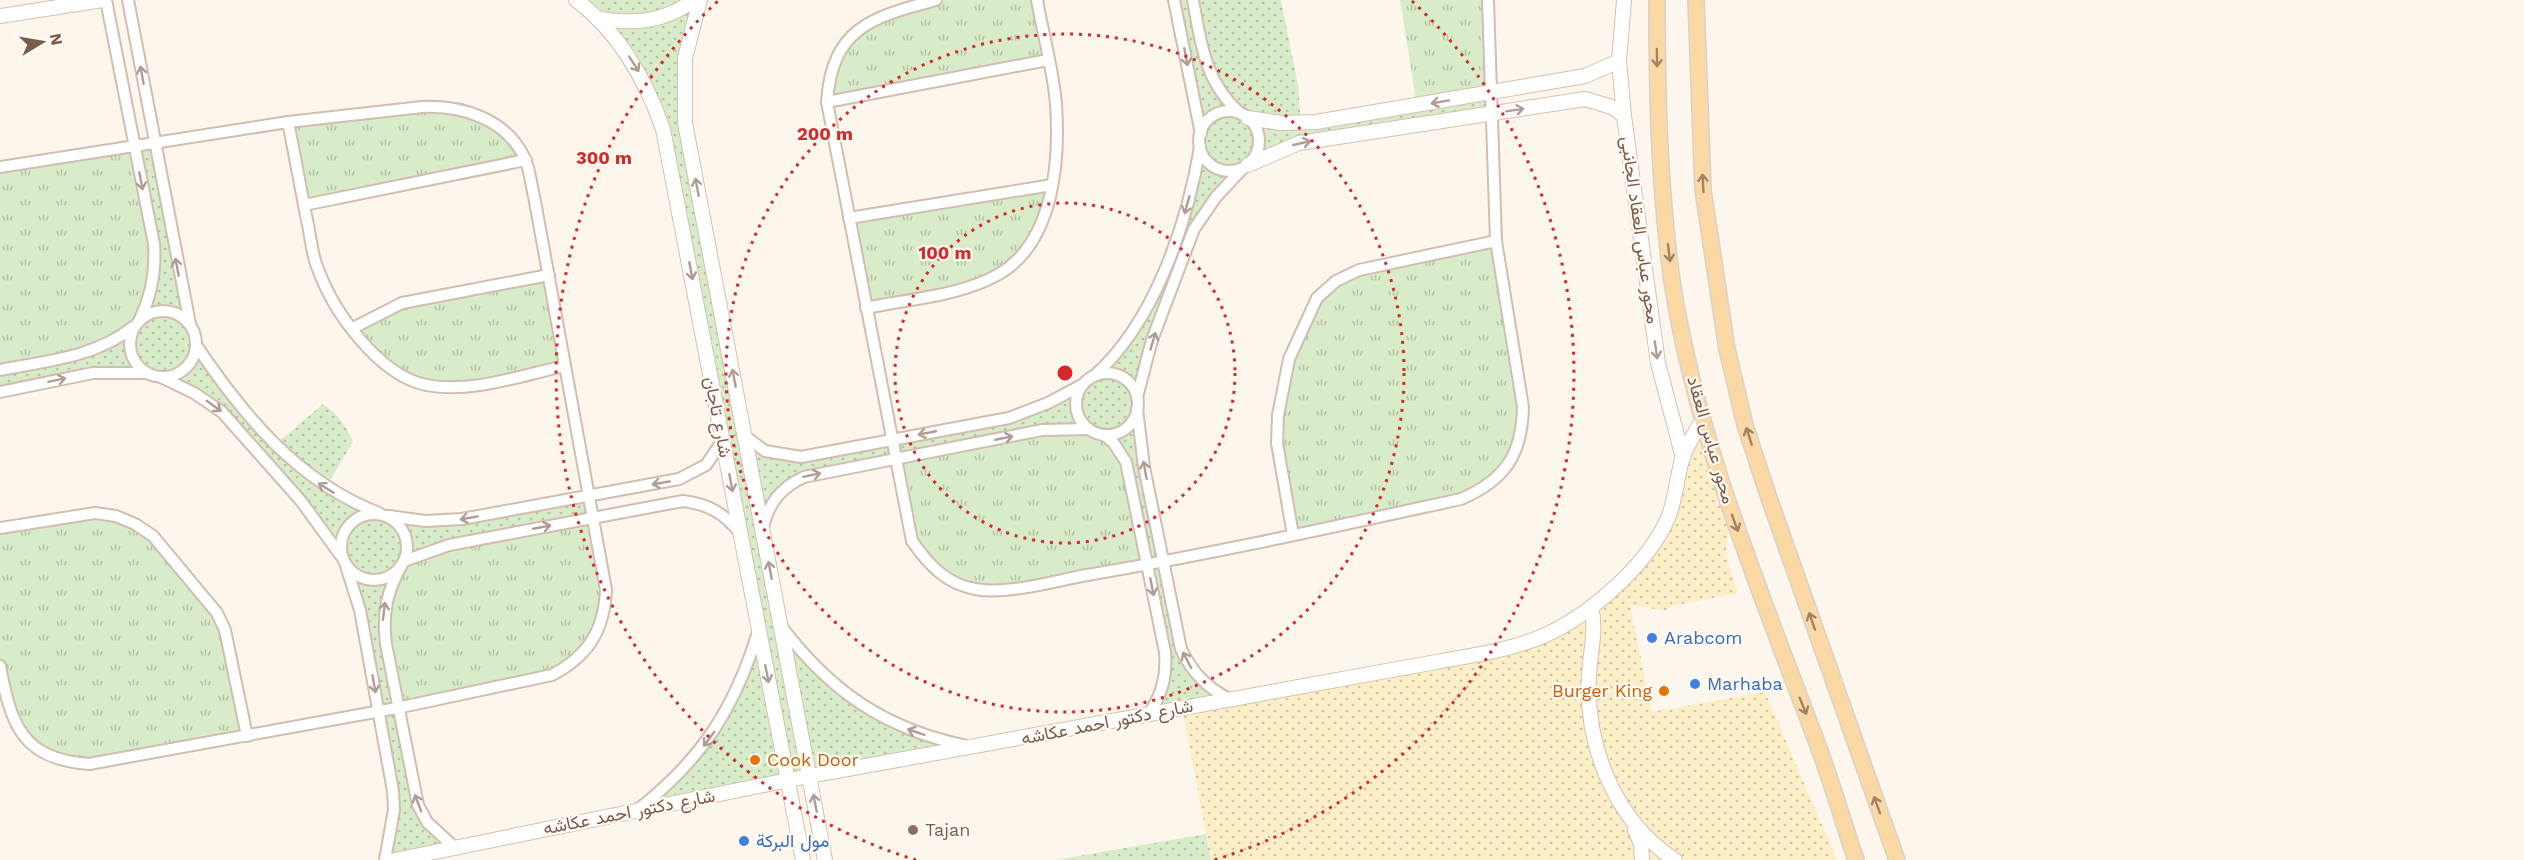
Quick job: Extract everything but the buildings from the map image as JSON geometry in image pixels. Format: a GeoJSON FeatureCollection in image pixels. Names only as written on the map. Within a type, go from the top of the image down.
{"type":"FeatureCollection","features":[{"type":"Feature","properties":{"kind":"main road","name":"محور عباس العقاد"},"geometry":{"type":"LineString","coordinates":[[1656,0],[1662,201],[1672,283],[1703,420],[1733,516],[1815,737],[1856,860]]}},
{"type":"Feature","properties":{"kind":"main road","name":"محور عباس العقاد"},"geometry":{"type":"LineString","coordinates":[[1696,0],[1703,190],[1727,349],[1745,425],[1769,498],[1897,860]]}},
{"type":"Feature","properties":{"kind":"street"},"geometry":{"type":"LineString","coordinates":[[0,16],[104,0],[155,260],[152,290],[129,345],[131,356],[146,373]]}},
{"type":"Feature","properties":{"kind":"street"},"geometry":{"type":"LineString","coordinates":[[128,0],[154,145],[196,345],[221,381],[294,463],[330,490],[399,524],[405,535],[407,548],[403,562],[388,592],[383,623],[397,708],[418,805],[427,822],[454,847]]}},
{"type":"Feature","properties":{"kind":"street"},"geometry":{"type":"LineString","coordinates":[[597,18],[619,22],[641,22],[663,17],[694,0]]}},
{"type":"Feature","properties":{"kind":"street","name":"شارع تاجان"},"geometry":{"type":"LineString","coordinates":[[700,0],[685,58],[683,91],[685,123],[825,860]]}},
{"type":"Feature","properties":{"kind":"street"},"geometry":{"type":"LineString","coordinates":[[936,0],[874,18],[853,33],[837,53],[828,76],[827,102],[912,541],[928,563],[949,580],[975,589],[1002,589],[1164,562],[1461,499],[1496,480],[1509,465],[1518,447],[1523,427],[1523,407],[1496,241],[1488,0]]}},
{"type":"Feature","properties":{"kind":"street"},"geometry":{"type":"LineString","coordinates":[[866,308],[975,285],[1000,273],[1021,255],[1034,235],[1044,214],[1052,185],[1057,144],[1056,102],[1037,0]]}},
{"type":"Feature","properties":{"kind":"street"},"geometry":{"type":"LineString","coordinates":[[745,436],[765,451],[789,457],[801,457],[1009,418],[1048,403],[1083,385],[1094,376],[1123,346],[1146,312],[1182,224],[1200,147],[1201,134],[1174,0]]}},
{"type":"Feature","properties":{"kind":"street"},"geometry":{"type":"LineString","coordinates":[[1193,0],[1203,51],[1212,80],[1220,93],[1244,116],[1259,136],[1259,147],[1245,167],[1216,197],[1194,230],[1152,339],[1137,397],[1137,409],[1144,467],[1181,649],[1187,662],[1205,684],[1229,699]]}},
{"type":"Feature","properties":{"kind":"street","name":"محور عباس العقاد الجانبى"},"geometry":{"type":"LineString","coordinates":[[1624,0],[1619,62],[1624,116],[1658,363],[1683,458]]}},
{"type":"Feature","properties":{"kind":"street","name":"شارع تاجان"},"geometry":{"type":"LineString","coordinates":[[579,2],[619,42],[652,98],[663,129],[803,860]]}},
{"type":"Feature","properties":{"kind":"street"},"geometry":{"type":"LineString","coordinates":[[827,102],[1048,60]]}},
{"type":"Feature","properties":{"kind":"street"},"geometry":{"type":"LineString","coordinates":[[1201,134],[1205,124],[1221,112],[1281,123],[1316,122],[1585,76],[1619,62]]}},
{"type":"Feature","properties":{"kind":"street"},"geometry":{"type":"LineString","coordinates":[[1200,147],[1204,158],[1221,170],[1245,167],[1299,143],[1585,99],[1612,107],[1624,116]]}},
{"type":"Feature","properties":{"kind":"street"},"geometry":{"type":"LineString","coordinates":[[0,167],[154,145],[288,122],[422,107],[442,106],[463,109],[482,116],[500,128],[514,142],[526,160],[606,590],[605,612],[599,632],[587,650],[571,665],[552,675],[397,708],[99,763],[68,763],[48,756],[31,744],[17,728],[8,708],[0,666]]}},
{"type":"Feature","properties":{"kind":"street"},"geometry":{"type":"LineString","coordinates":[[288,122],[317,268],[326,289],[353,328],[387,366],[406,378],[426,385],[468,387],[565,366]]}},
{"type":"Feature","properties":{"kind":"street"},"geometry":{"type":"LineString","coordinates":[[670,162],[692,158]]}},
{"type":"Feature","properties":{"kind":"street"},"geometry":{"type":"LineString","coordinates":[[304,205],[526,160]]}},
{"type":"Feature","properties":{"kind":"street"},"geometry":{"type":"LineString","coordinates":[[849,218],[1052,185]]}},
{"type":"Feature","properties":{"kind":"street"},"geometry":{"type":"LineString","coordinates":[[1293,535],[1277,443],[1278,415],[1289,359],[1296,338],[1317,298],[1336,281],[1359,270],[1496,241]]}},
{"type":"Feature","properties":{"kind":"street"},"geometry":{"type":"LineString","coordinates":[[353,328],[402,303],[549,275]]}},
{"type":"Feature","properties":{"kind":"street"},"geometry":{"type":"LineString","coordinates":[[0,370],[90,351],[106,345],[149,313],[172,311],[190,324]]}},
{"type":"Feature","properties":{"kind":"street"},"geometry":{"type":"LineString","coordinates":[[163,378],[173,376],[189,364],[196,345]]}},
{"type":"Feature","properties":{"kind":"street"},"geometry":{"type":"LineString","coordinates":[[0,392],[93,373],[146,373],[163,378],[194,393],[222,412],[301,501],[344,561],[363,579],[386,578],[403,562],[449,545],[683,501],[700,503],[716,510],[730,520],[741,533]]}},
{"type":"Feature","properties":{"kind":"street"},"geometry":{"type":"LineString","coordinates":[[1094,376],[1112,374],[1121,376],[1128,382],[1137,397]]}},
{"type":"Feature","properties":{"kind":"street"},"geometry":{"type":"LineString","coordinates":[[1083,385],[1076,404],[1082,422],[1089,429]]}},
{"type":"Feature","properties":{"kind":"street"},"geometry":{"type":"LineString","coordinates":[[1104,435],[1126,429],[1137,409]]}},
{"type":"Feature","properties":{"kind":"street","name":"شارع دكتور احمد عكاشه"},"geometry":{"type":"LineString","coordinates":[[394,860],[788,780],[1491,652],[1532,641],[1566,624],[1591,607],[1629,572],[1660,532],[1672,507],[1683,458],[1703,420]]}},
{"type":"Feature","properties":{"kind":"street"},"geometry":{"type":"LineString","coordinates":[[763,530],[771,503],[792,483],[804,477],[1042,430],[1089,429],[1104,435],[1121,451],[1126,462],[1167,665],[1162,692],[1148,715]]}},
{"type":"Feature","properties":{"kind":"street"},"geometry":{"type":"LineString","coordinates":[[385,860],[394,810],[379,711],[360,610],[340,543],[348,525],[365,514],[425,521],[453,520],[679,479],[693,474],[706,465],[723,440]]}},
{"type":"Feature","properties":{"kind":"street"},"geometry":{"type":"LineString","coordinates":[[0,528],[95,513],[116,516],[135,524],[153,536],[217,614],[225,630],[247,736]]}},
{"type":"Feature","properties":{"kind":"street"},"geometry":{"type":"LineString","coordinates":[[753,597],[775,593]]}},
{"type":"Feature","properties":{"kind":"street"},"geometry":{"type":"LineString","coordinates":[[1591,607],[1595,629],[1589,676],[1592,723],[1603,768],[1612,790],[1632,822],[1641,844],[1642,860]]}},
{"type":"Feature","properties":{"kind":"street"},"geometry":{"type":"LineString","coordinates":[[781,626],[824,676],[859,703],[908,730],[973,747]]}},
{"type":"Feature","properties":{"kind":"street"},"geometry":{"type":"LineString","coordinates":[[635,811],[665,788],[691,762],[714,732],[744,674],[759,629]]}},
{"type":"Feature","properties":{"kind":"street"},"geometry":{"type":"LineString","coordinates":[[1632,822],[1675,860]]}},
{"type":"Feature","properties":{"kind":"green space"},"geometry":{"type":"Polygon","coordinates":[[[579,0],[700,0],[683,91],[745,436],[789,457],[1009,418],[1082,385],[1135,330],[1182,224],[1200,147],[1201,134],[1174,0],[1281,0],[1298,85],[1301,123],[1492,92],[1492,113],[1318,140],[1243,168],[1194,229],[1137,397],[1137,409],[1187,662],[1229,699],[1148,715],[1165,679],[1130,473],[1104,435],[1089,429],[792,483],[766,516],[781,625],[801,652],[877,714],[973,747],[635,811],[714,732],[759,629],[652,98],[579,0]]]}},
{"type":"Feature","properties":{"kind":"green space"},"geometry":{"type":"Polygon","coordinates":[[[936,0],[1037,0],[1048,60],[827,102],[828,76],[853,33],[936,0]]]}},
{"type":"Feature","properties":{"kind":"green space"},"geometry":{"type":"Polygon","coordinates":[[[1400,0],[1488,0],[1492,92],[1417,106],[1400,0]]]}},
{"type":"Feature","properties":{"kind":"green space"},"geometry":{"type":"Polygon","coordinates":[[[422,107],[482,116],[526,160],[304,205],[288,122],[422,107]]]}},
{"type":"Feature","properties":{"kind":"green space"},"geometry":{"type":"Polygon","coordinates":[[[154,145],[196,345],[276,444],[323,404],[337,416],[353,442],[326,487],[379,513],[425,521],[589,496],[593,518],[385,602],[418,805],[454,847],[385,860],[393,791],[346,566],[341,556],[222,412],[163,378],[128,371],[0,392],[0,370],[134,147],[154,145]]]}},
{"type":"Feature","properties":{"kind":"green space"},"geometry":{"type":"Polygon","coordinates":[[[134,147],[155,260],[140,319],[106,345],[0,370],[0,167],[134,147]]]}},
{"type":"Feature","properties":{"kind":"green space"},"geometry":{"type":"Polygon","coordinates":[[[1052,185],[1021,255],[975,285],[866,308],[849,218],[1052,185]]]}},
{"type":"Feature","properties":{"kind":"green space"},"geometry":{"type":"Polygon","coordinates":[[[1496,241],[1519,388],[1518,447],[1478,492],[1293,535],[1277,443],[1282,387],[1317,298],[1359,270],[1496,241]]]}},
{"type":"Feature","properties":{"kind":"green space"},"geometry":{"type":"Polygon","coordinates":[[[549,275],[565,366],[468,387],[406,378],[353,328],[385,310],[549,275]]]}},
{"type":"Feature","properties":{"kind":"green space"},"geometry":{"type":"Polygon","coordinates":[[[1089,429],[1104,435],[1121,451],[1148,565],[1002,589],[949,580],[912,541],[895,459],[1042,430],[1089,429]]]}},
{"type":"Feature","properties":{"kind":"green space"},"geometry":{"type":"Polygon","coordinates":[[[95,513],[135,524],[217,613],[247,736],[110,761],[48,755],[17,728],[0,666],[0,528],[95,513]]]}},
{"type":"Feature","properties":{"kind":"green space"},"geometry":{"type":"Polygon","coordinates":[[[593,518],[605,612],[571,665],[397,708],[383,621],[404,561],[419,554],[593,518]]]}},
{"type":"Feature","properties":{"kind":"green space"},"geometry":{"type":"Polygon","coordinates":[[[1206,834],[1211,860],[1055,860],[1206,834]]]}},
{"type":"Feature","properties":{"kind":"sand"},"geometry":{"type":"Polygon","coordinates":[[[1703,420],[1733,516],[1726,548],[1730,570],[1738,593],[1672,606],[1666,611],[1630,605],[1652,712],[1765,692],[1837,860],[1211,860],[1182,708],[1491,652],[1566,624],[1652,545],[1703,420]]]}},
{"type":"Feature","properties":{"kind":"place","name":"Arabcom"},"geometry":{"type":"Point","coordinates":[1652,638]}},
{"type":"Feature","properties":{"kind":"place","name":"Marhaba"},"geometry":{"type":"Point","coordinates":[1695,684]}},
{"type":"Feature","properties":{"kind":"place","name":"Burger King"},"geometry":{"type":"Point","coordinates":[1664,691]}},
{"type":"Feature","properties":{"kind":"place","name":"Cook Door"},"geometry":{"type":"Point","coordinates":[755,760]}},
{"type":"Feature","properties":{"kind":"place","name":"Tajan"},"geometry":{"type":"Point","coordinates":[913,830]}},
{"type":"Feature","properties":{"kind":"place","name":"مول البركة"},"geometry":{"type":"Point","coordinates":[744,841]}}]}
